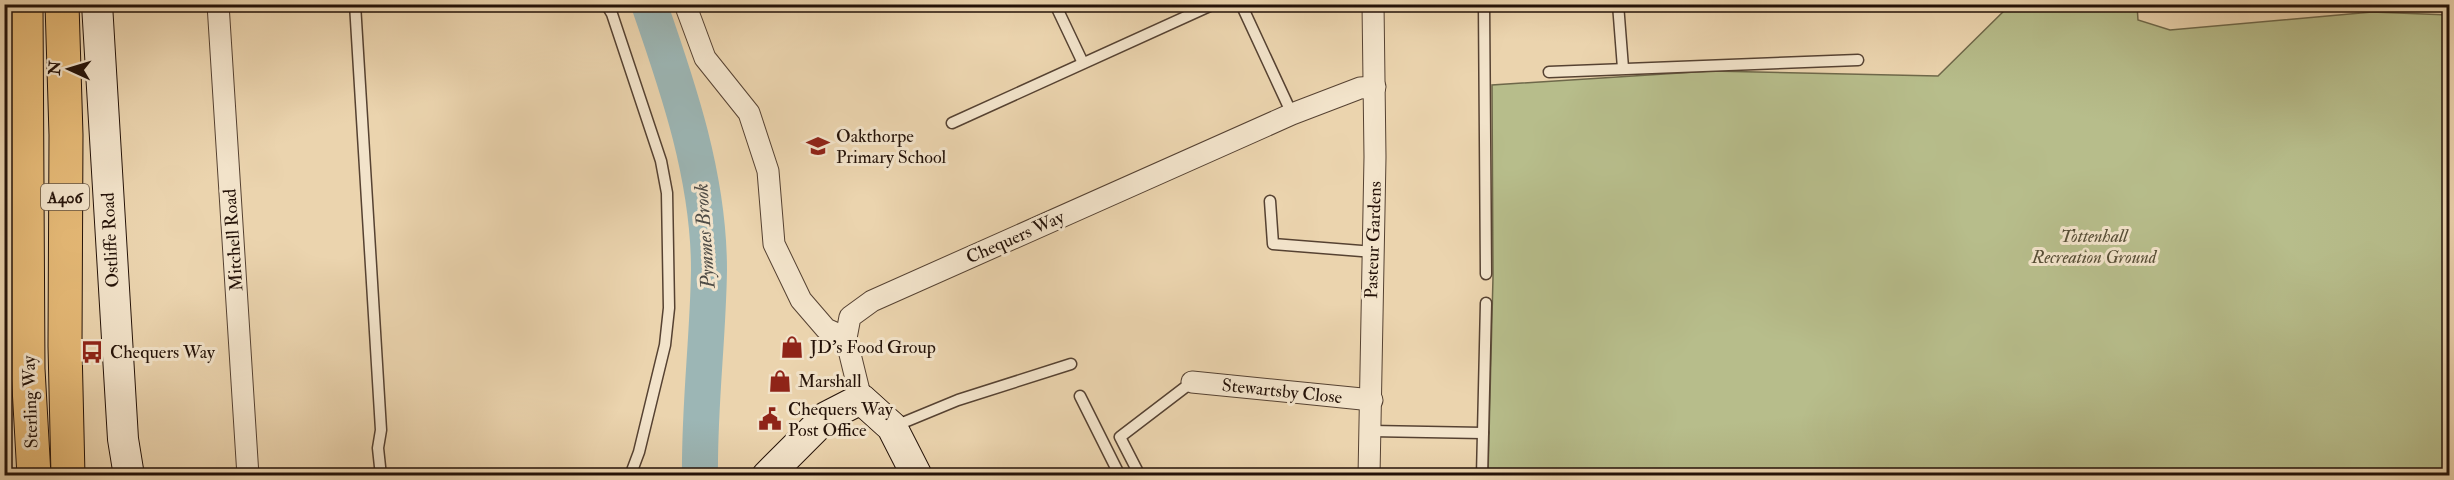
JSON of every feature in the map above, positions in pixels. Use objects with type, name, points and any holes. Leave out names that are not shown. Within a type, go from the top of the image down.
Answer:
[{"type":"highway","name":"Sterling Way","points":[[26,4],[28,369],[34,476]]},
{"type":"highway","name":"A406","points":[[62,4],[66,135],[66,443],[68,476]]},
{"type":"street","name":"Ostliffe Road","points":[[97,4],[123,439],[129,476]]},
{"type":"street","name":"Mitchell Road","points":[[218,4],[248,476]]},
{"type":"street","points":[[685,4],[705,58],[749,113],[768,171],[774,244],[801,300],[826,329],[846,338],[861,399],[892,427],[918,476]]},
{"type":"street","name":"Pasteur Gardens","points":[[1369,476],[1372,400],[1371,300],[1374,252],[1373,4]]},
{"type":"street","name":"Chequers Way","points":[[846,338],[850,317],[872,301],[1292,114],[1360,87],[1375,87]]},
{"type":"street","name":"Stewartsby Close","points":[[1192,382],[1372,400]]},
{"type":"street","points":[[767,476],[826,417],[861,399]]},
{"type":"lane","points":[[354,4],[381,430],[378,448],[381,476]]},
{"type":"lane","points":[[606,4],[612,14],[661,161],[667,194],[669,308],[665,345],[639,452],[630,476]]},
{"type":"lane","points":[[1056,4],[1083,63]]},
{"type":"lane","points":[[952,123],[1214,4]]},
{"type":"lane","points":[[1242,4],[1292,114]]},
{"type":"lane","points":[[1484,4],[1486,274]]},
{"type":"lane","points":[[1618,4],[1623,68]]},
{"type":"lane","points":[[1549,72],[1858,60]]},
{"type":"lane","points":[[1270,201],[1273,244],[1374,252]]},
{"type":"lane","points":[[1482,476],[1486,303]]},
{"type":"lane","points":[[892,427],[958,400],[1071,364]]},
{"type":"lane","points":[[1140,476],[1120,437],[1192,382]]},
{"type":"lane","points":[[1080,396],[1120,476]]},
{"type":"lane","points":[[1371,431],[1483,433]]},
{"type":"green space","name":"Tottenhall Recreation Ground","points":[[2010,5],[2137,5],[2138,20],[2170,30],[2372,12],[2449,15],[2450,219],[2446,230],[2450,237],[2449,475],[1488,476],[1493,277],[1492,85],[1711,71],[1938,76]]},
{"type":"waterway","name":"Pymmes Brook","points":[[649,4],[690,135],[698,168],[708,236],[709,270],[700,476]]},
{"type":"place","name":"Oakthorpe Primary School","points":[[818,146]]},
{"type":"place","name":"JD's Food Group","points":[[792,347]]},
{"type":"place","name":"Chequers Way","points":[[92,352]]},
{"type":"place","name":"Marshall","points":[[780,381]]},
{"type":"place","name":"Chequers Way Post Office","points":[[770,419]]}]
